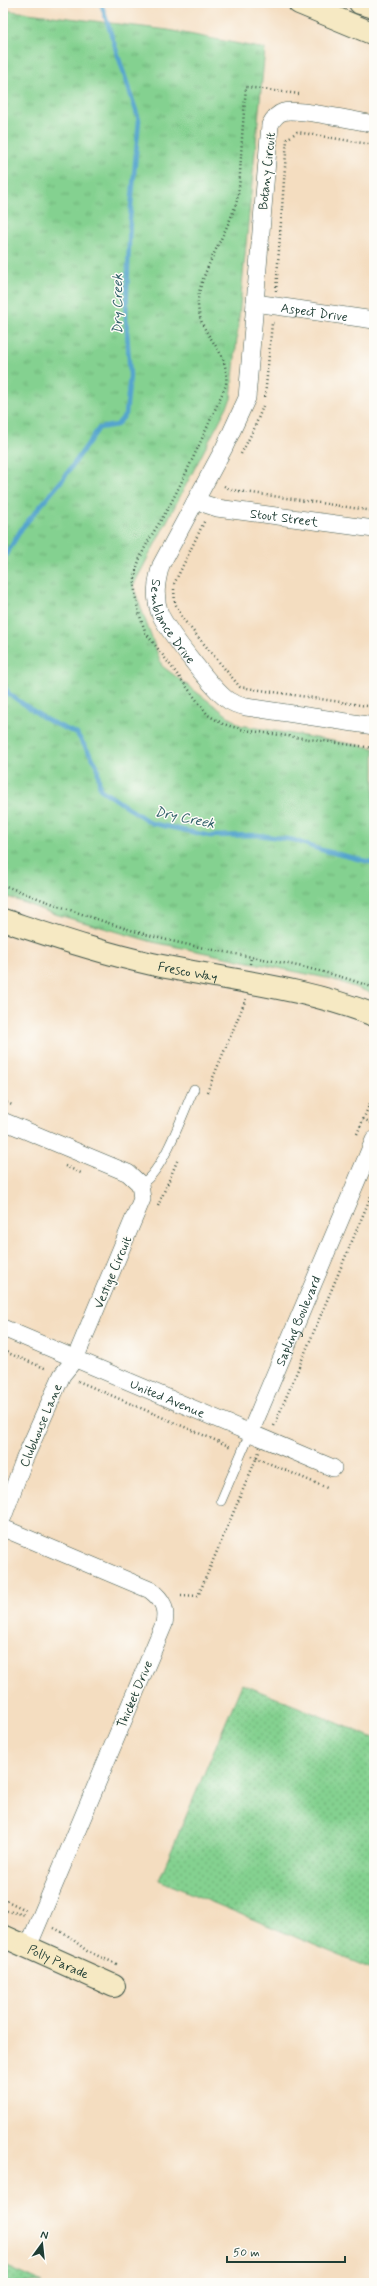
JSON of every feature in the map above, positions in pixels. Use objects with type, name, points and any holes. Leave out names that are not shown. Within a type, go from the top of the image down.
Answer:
[{"type":"street","points":[[299,3],[374,34]]},
{"type":"street","points":[[360,3],[374,7]]},
{"type":"street","name":"Botany Circuit","points":[[255,303],[269,132],[273,120],[277,115],[288,111],[330,116],[374,124]]},
{"type":"street","name":"Aspect Drive","points":[[255,303],[374,320]]},
{"type":"street","name":"Semblance Drive","points":[[255,303],[246,398],[241,415],[161,565],[156,583],[156,595],[164,622],[216,690],[230,702],[246,707],[374,726]]},
{"type":"street","name":"Stout Street","points":[[196,501],[217,508],[374,528]]},
{"type":"street","name":"Fresco Way","points":[[3,920],[99,951],[152,964],[312,995],[374,1015]]},
{"type":"street","points":[[3,1121],[128,1173],[140,1184]]},
{"type":"street","name":"Sapling Boulevard","points":[[250,1433],[368,1173],[374,1140]]},
{"type":"street","name":"Vestige Circuit","points":[[75,1359],[140,1206],[142,1198],[140,1184]]},
{"type":"street","name":"United Avenue","points":[[3,1328],[250,1433],[270,1433],[333,1468]]},
{"type":"street","name":"Clubhouse Lane","points":[[3,1518],[24,1460],[62,1374],[75,1359]]},
{"type":"street","name":"Thicket Drive","points":[[3,1528],[150,1590],[164,1604],[166,1614],[164,1624],[28,1948]]},
{"type":"street","name":"Polly Parade","points":[[3,1936],[114,1986]]},
{"type":"lane","points":[[140,1184],[146,1182],[158,1168],[194,1089]]},
{"type":"lane","name":"Sapling Boulevard","points":[[221,1501],[250,1433]]},
{"type":"path","points":[[272,323],[287,139],[297,132],[374,144]]},
{"type":"path","points":[[224,486],[232,490],[374,511]]},
{"type":"path","points":[[3,885],[155,937],[306,967],[374,988]]},
{"type":"path","points":[[206,1094],[246,999],[251,957]]},
{"type":"path","points":[[363,1119],[374,1124]]},
{"type":"path","points":[[156,1210],[181,1152]]},
{"type":"path","points":[[181,1595],[198,1596],[255,1458],[270,1433],[372,1197],[374,1189]]},
{"type":"path","points":[[3,1351],[62,1374],[327,1488]]},
{"type":"path","points":[[83,1383],[90,1366]]},
{"type":"path","points":[[3,1899],[66,1934],[87,1950],[119,1965]]},
{"type":"path","points":[[3,1910],[21,1913],[40,1919]]},
{"type":"green space","points":[[3,10],[168,30],[265,49],[231,399],[133,586],[162,666],[240,725],[374,748],[374,994],[331,979],[153,942],[48,912],[3,895]]},
{"type":"green space","points":[[242,1684],[374,1738],[374,1970],[159,1880]]},
{"type":"green space","points":[[3,2265],[43,2283],[3,2283]]},
{"type":"waterway","name":"Dry Creek","points":[[3,560],[22,528],[63,479],[99,428],[117,425],[126,414],[130,376],[126,317],[130,219],[139,120],[101,3]]},
{"type":"waterway","name":"Dry Creek","points":[[3,684],[9,694],[47,720],[77,734],[97,765],[100,789],[151,823],[210,836],[258,835],[294,840],[318,849],[374,863]]}]
